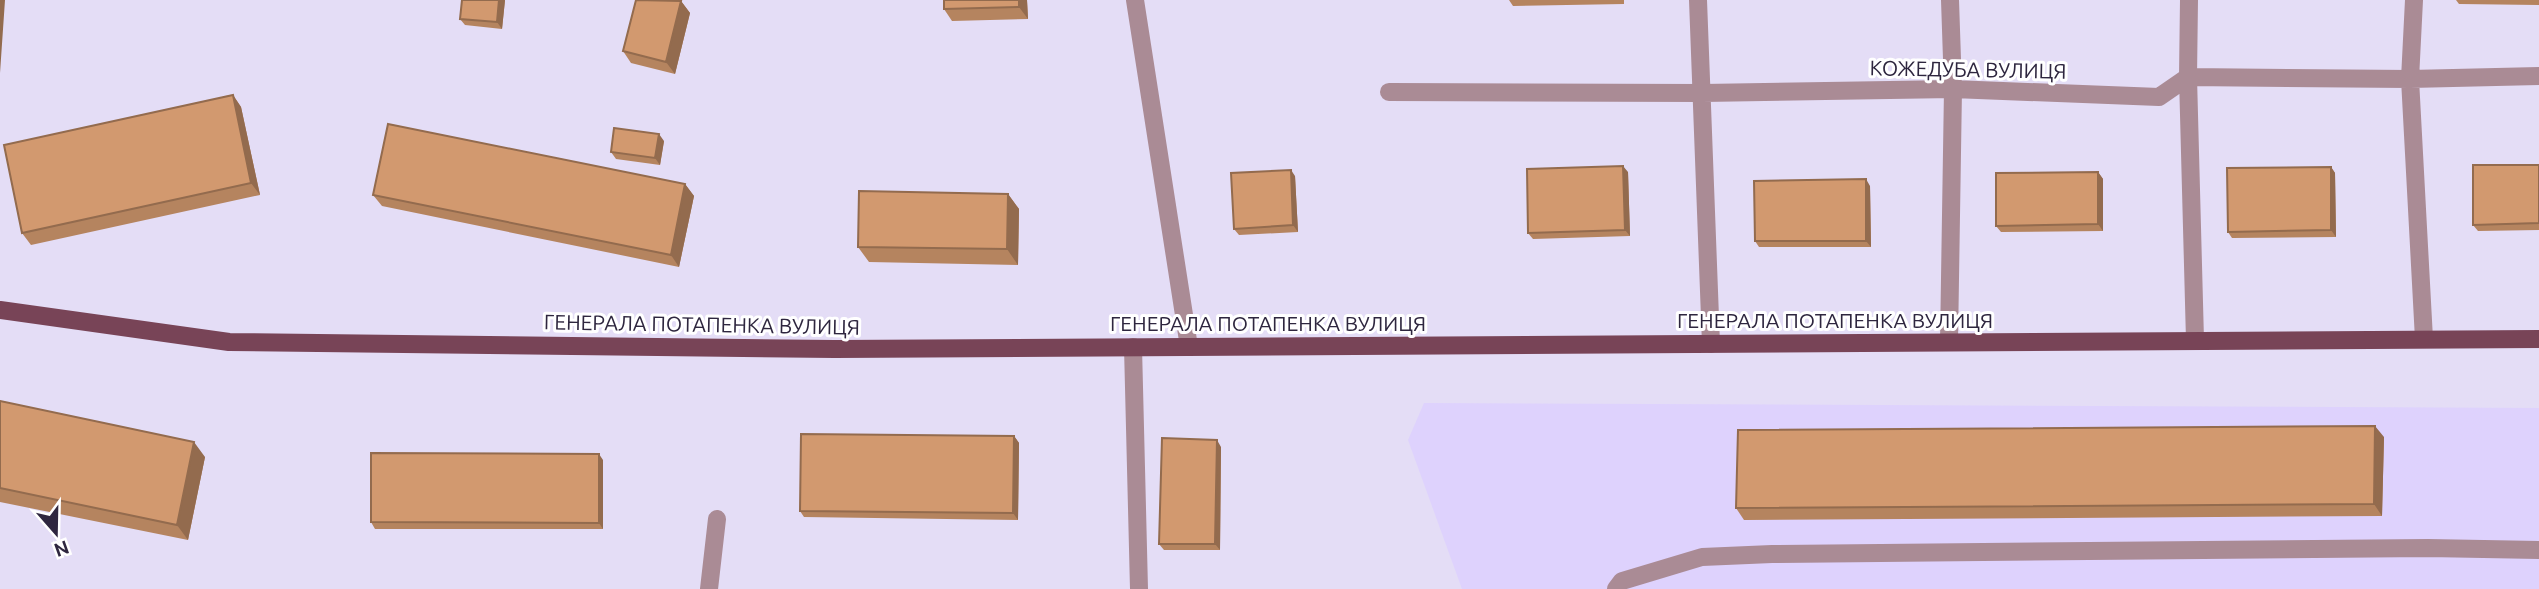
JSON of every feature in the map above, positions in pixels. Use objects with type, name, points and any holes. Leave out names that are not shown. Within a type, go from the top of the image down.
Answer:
[{"type":"main road","name":"ГЕНЕРАЛА ПОТАПЕНКА ВУЛИЦЯ","points":[[0,310],[229,342],[835,349],[2539,339]]},
{"type":"street","points":[[1135,0],[1189,346]]},
{"type":"street","points":[[1698,0],[1711,344]]},
{"type":"street","points":[[1949,342],[1953,89],[1950,0]]},
{"type":"street","points":[[2189,0],[2188,77],[2194,340]]},
{"type":"street","points":[[2414,0],[2410,79],[2424,339]]},
{"type":"street","points":[[2188,77],[2410,79],[2539,76]]},
{"type":"street","name":"КОЖЕДУБА ВУЛИЦЯ","points":[[1389,92],[1703,93],[1953,89],[2159,97],[2188,77]]},
{"type":"street","points":[[1133,347],[1139,589]]},
{"type":"street","points":[[709,589],[717,519]]},
{"type":"street","points":[[1616,589],[1622,582],[1702,557],[1772,554],[2428,548],[2539,550]]},
{"type":"shaded area","points":[[1424,403],[2539,408],[2539,589],[1462,589],[1408,440]]},
{"type":"building","points":[[462,0],[499,0],[497,22],[460,19]]},
{"type":"building","points":[[636,0],[681,1],[666,62],[623,51]]},
{"type":"building","points":[[944,0],[1019,0],[1019,7],[944,9]]},
{"type":"building","points":[[233,95],[251,183],[22,233],[4,145]]},
{"type":"building","points":[[388,124],[685,184],[671,255],[373,195]]},
{"type":"building","points":[[614,128],[659,134],[655,158],[611,152]]},
{"type":"building","points":[[2473,165],[2539,165],[2539,223],[2473,225]]},
{"type":"building","points":[[1623,166],[1625,230],[1528,233],[1527,169]]},
{"type":"building","points":[[2331,167],[2331,230],[2228,232],[2227,168]]},
{"type":"building","points":[[1291,170],[1293,225],[1234,229],[1231,173]]},
{"type":"building","points":[[2098,172],[2098,224],[1996,226],[1996,173]]},
{"type":"building","points":[[1866,179],[1866,241],[1755,241],[1754,181]]},
{"type":"building","points":[[859,191],[1008,194],[1007,249],[858,247]]},
{"type":"building","points":[[0,401],[194,442],[177,525],[0,488]]},
{"type":"building","points":[[2375,426],[2374,504],[1736,508],[1738,430]]},
{"type":"building","points":[[801,434],[1014,436],[1013,513],[800,511]]},
{"type":"building","points":[[1162,438],[1217,440],[1215,544],[1159,544]]},
{"type":"building","points":[[371,453],[599,454],[599,523],[371,522]]}]
